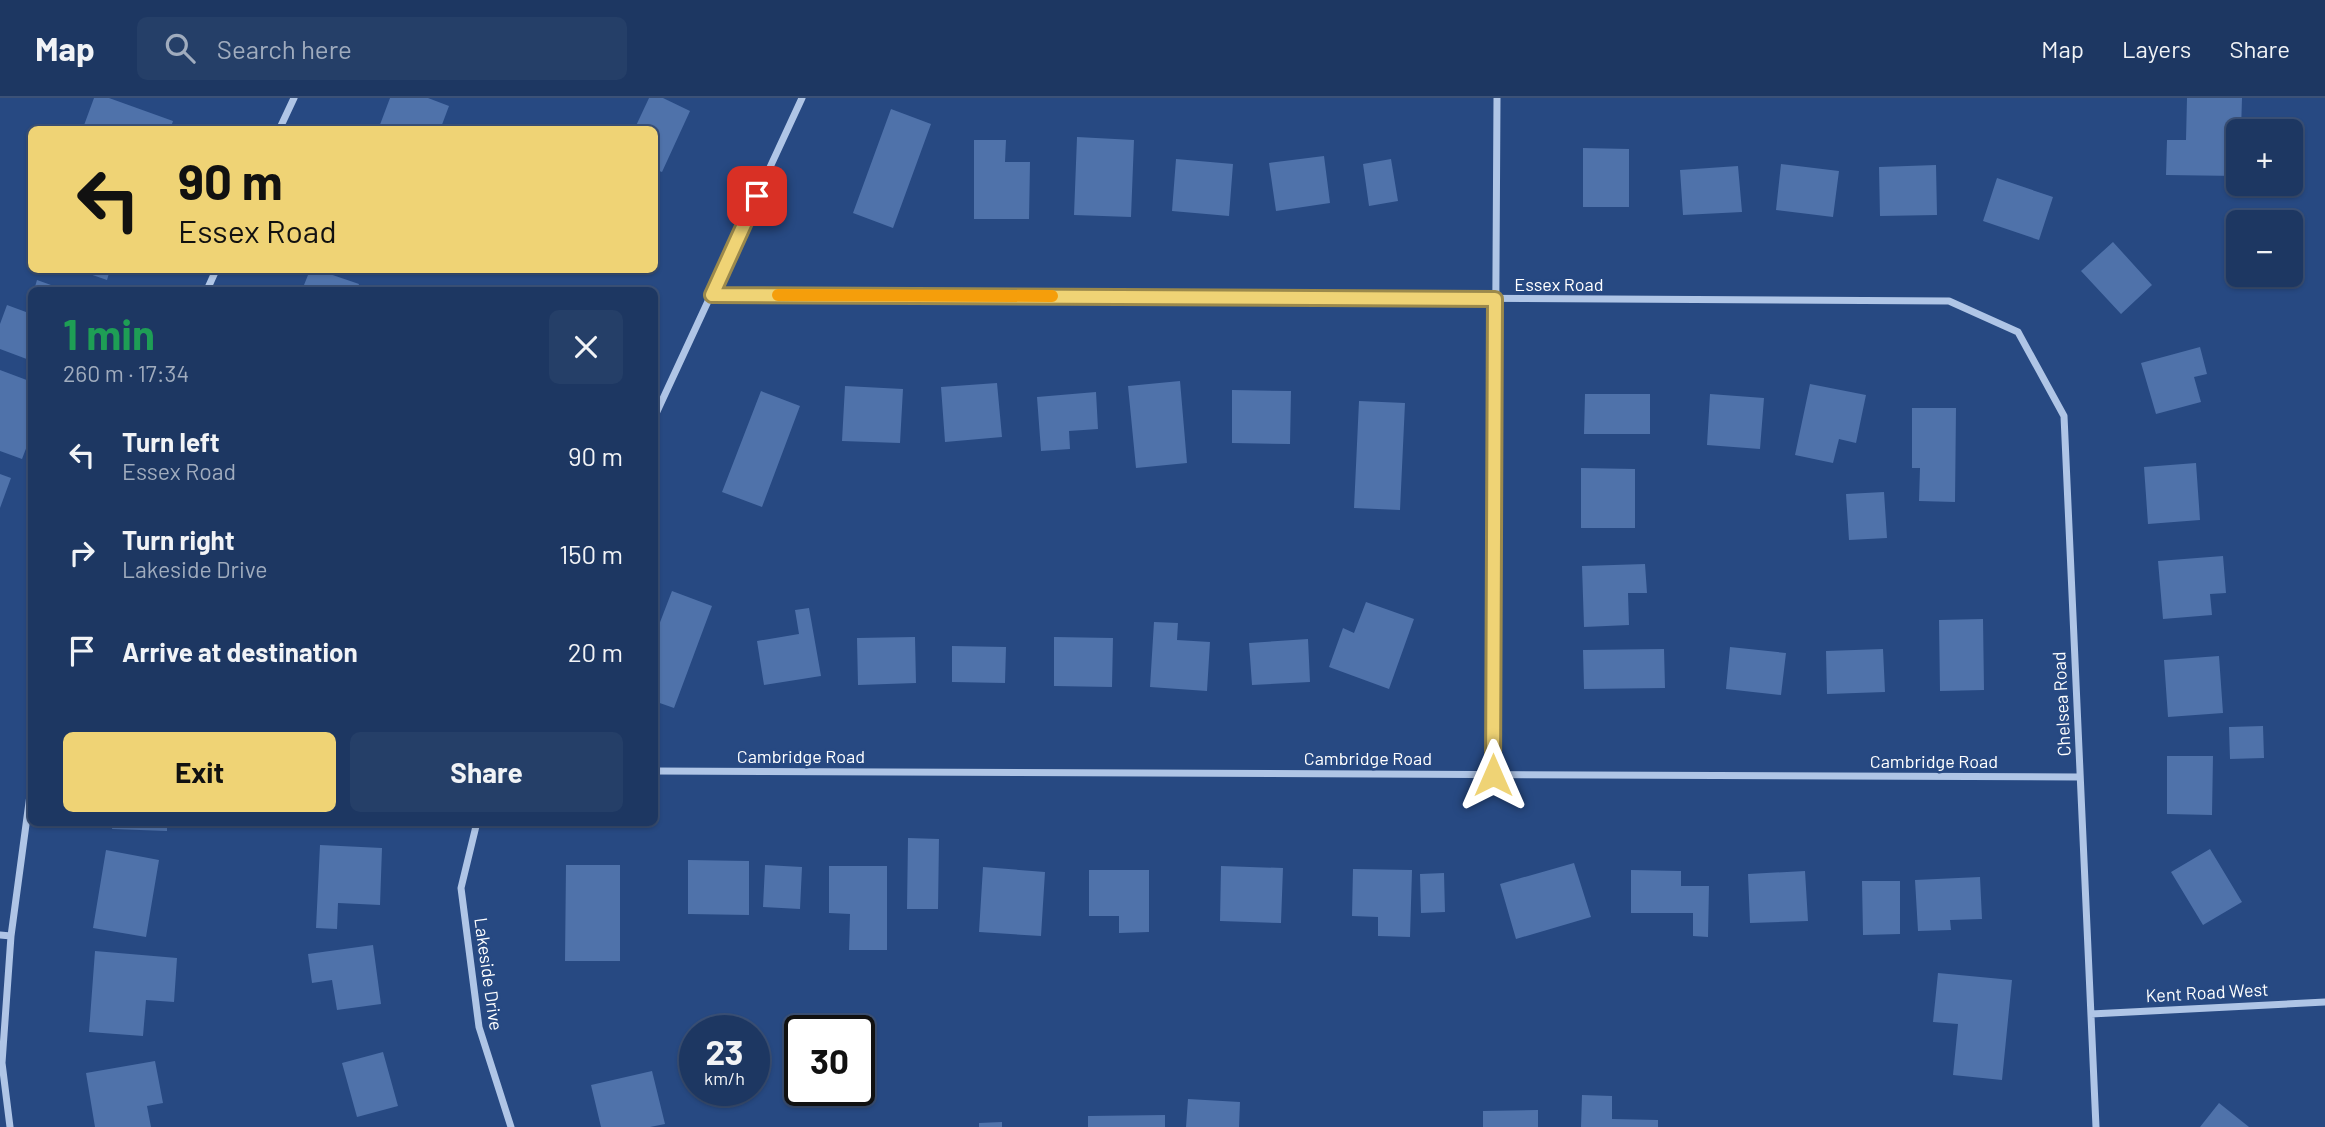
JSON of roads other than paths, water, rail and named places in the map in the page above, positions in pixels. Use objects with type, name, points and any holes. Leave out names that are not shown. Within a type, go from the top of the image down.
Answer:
[{"type":"street","points":[[281,126],[294,98]]},
{"type":"street","points":[[658,410],[802,98]]},
{"type":"street","points":[[1493,775],[1497,98]]},
{"type":"street","name":"Essex Road","points":[[712,295],[1949,301],[1982,316]]},
{"type":"street","name":"Chelsea Road","points":[[1982,316],[2018,332],[2064,416],[2096,1127]]},
{"type":"street","name":"Cambridge Road","points":[[658,771],[2080,777]]},
{"type":"street","points":[[10,1127],[2,1063],[11,936],[28,810]]},
{"type":"street","name":"Lakeside Drive","points":[[476,826],[461,888],[479,1027],[511,1127]]},
{"type":"street","points":[[0,935],[11,936]]},
{"type":"street","name":"Kent Road West","points":[[2091,1014],[2325,1002]]}]
